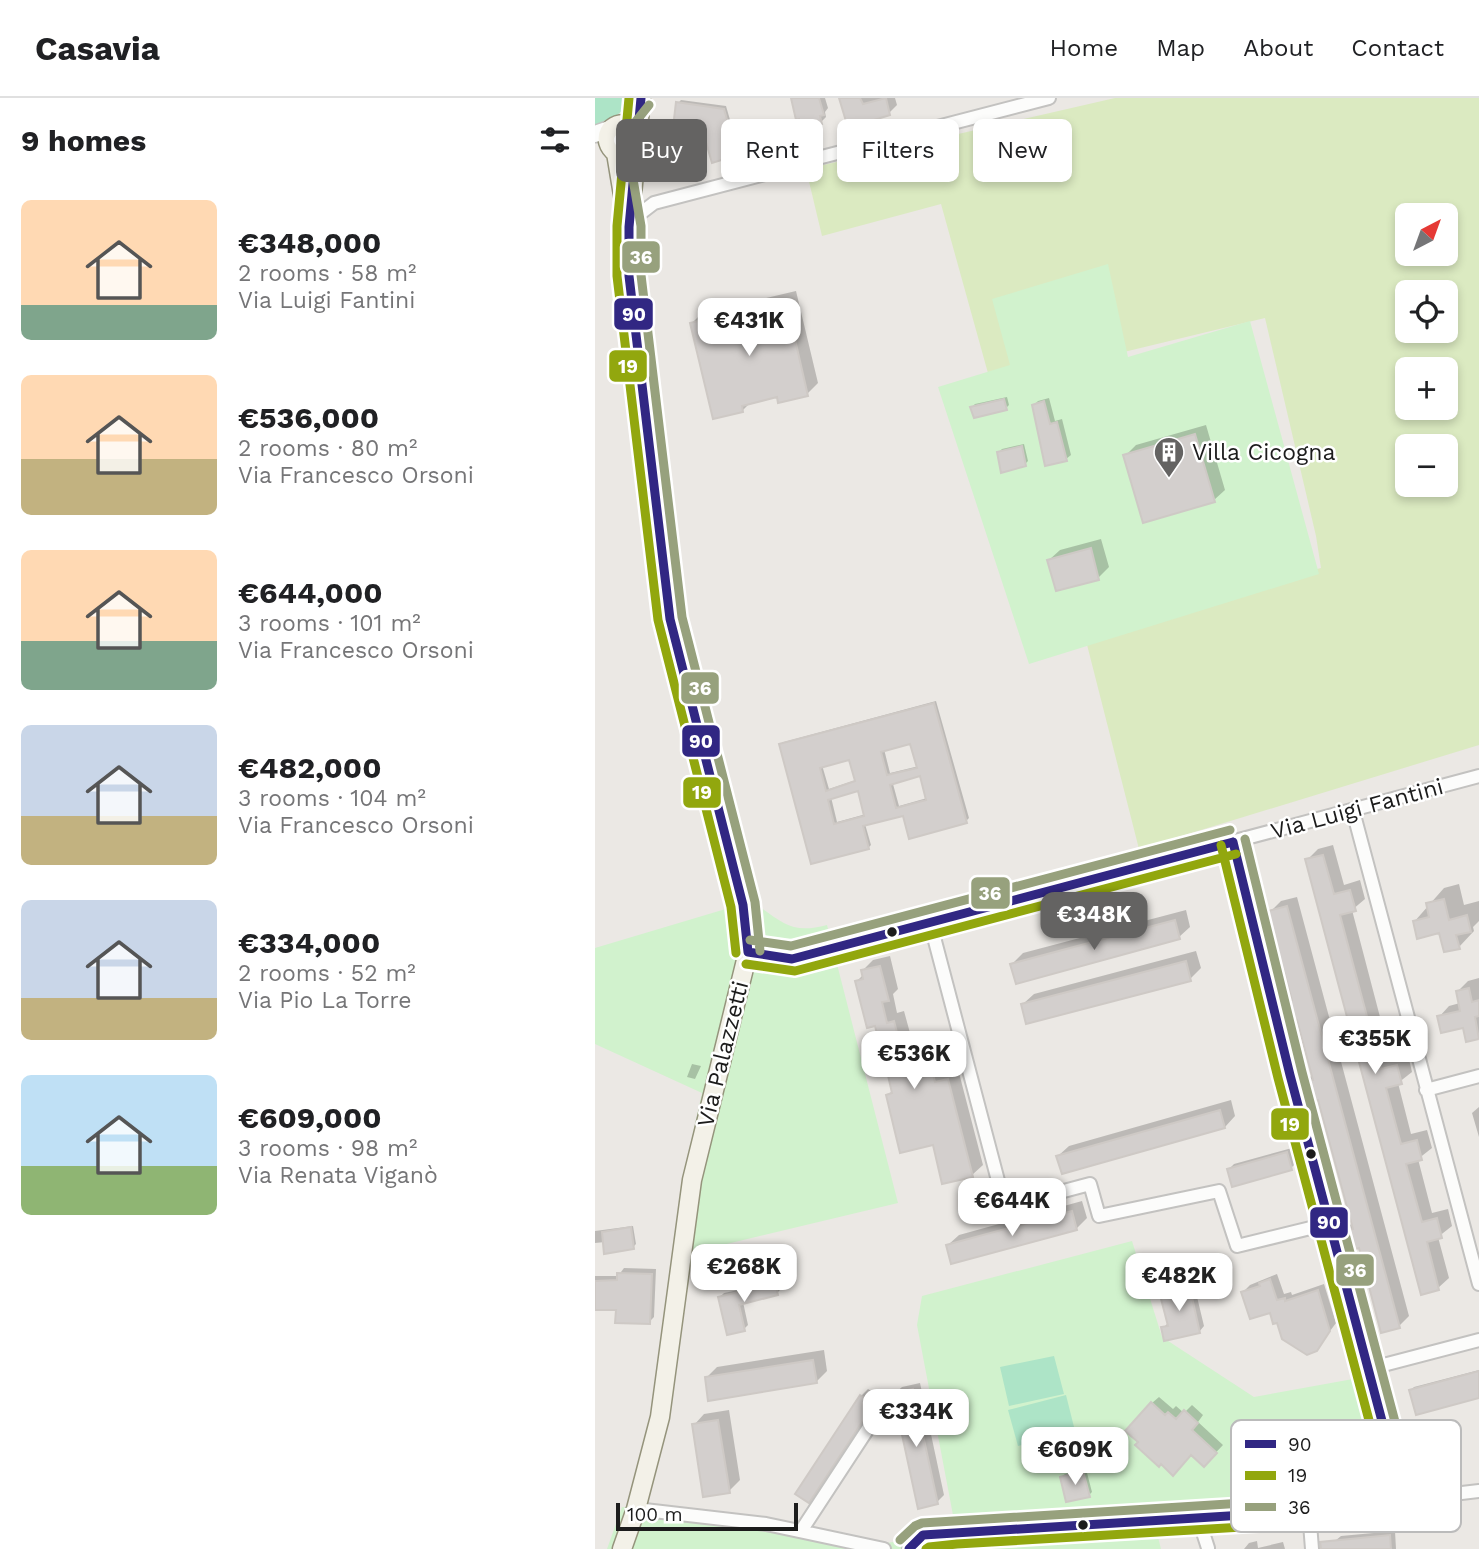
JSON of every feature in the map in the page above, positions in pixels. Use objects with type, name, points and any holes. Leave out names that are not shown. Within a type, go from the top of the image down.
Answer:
[{"type":"main road","points":[[607,148],[609,128],[640,98]]},
{"type":"main road","name":"Via Palazzetti","points":[[639,119],[640,98]]},
{"type":"main road","name":"Via Palazzetti","points":[[607,148],[629,227]]},
{"type":"main road","name":"Via Palazzetti","points":[[622,1549],[636,1509],[660,1417],[692,1180],[748,952],[743,905],[670,619],[629,276],[633,182]]},
{"type":"street","points":[[823,157],[1049,98]]},
{"type":"street","points":[[629,227],[654,203],[734,182]]},
{"type":"street","points":[[632,191],[643,201],[654,203]]},
{"type":"street","name":"Via Luigi Fantini","points":[[748,952],[792,959],[1479,776]]},
{"type":"street","points":[[1353,811],[1479,1284]]},
{"type":"street","points":[[1233,842],[1290,1075],[1382,1420]]},
{"type":"street","points":[[930,922],[1001,1192]]},
{"type":"street","points":[[1426,1090],[1479,1076]]},
{"type":"street","points":[[1015,1204],[1090,1184],[1099,1216],[1219,1191],[1237,1246],[1331,1223]]},
{"type":"street","points":[[1368,1369],[1479,1340]]},
{"type":"street","points":[[801,1531],[873,1421]]},
{"type":"street","points":[[1461,1493],[1479,1491]]},
{"type":"street","points":[[636,1509],[766,1524],[884,1549]]},
{"type":"street","points":[[909,1549],[923,1535],[1231,1515]]},
{"type":"street","points":[[1198,1517],[1208,1549]]},
{"type":"green space","points":[[595,98],[632,98],[617,115],[595,125]]},
{"type":"green space","points":[[1115,98],[1479,98],[1479,745],[1139,849],[1083,629],[1321,568],[1316,536],[1265,318],[991,384],[941,204],[822,236],[809,182],[823,182],[823,165],[837,162],[837,182],[959,182],[959,134],[973,131],[973,182],[1072,182],[1072,119],[1024,119]]},
{"type":"green space","points":[[1108,264],[1128,357],[1250,321],[1319,574],[1029,664],[938,387],[1010,365],[992,299]]},
{"type":"green space","points":[[757,905],[789,926],[815,928],[827,925],[898,1203],[681,1255],[686,1200],[683,1178],[702,1093],[595,1044],[595,948],[729,908]]},
{"type":"green space","points":[[1132,1241],[1162,1337],[1254,1397],[1364,1377],[1376,1420],[1231,1420],[1231,1515],[1154,1521],[1161,1549],[607,1549],[622,1507],[887,1543],[956,1531],[917,1325],[922,1296]]},
{"type":"green space","points":[[1054,1356],[1064,1394],[1009,1406],[1000,1367]]},
{"type":"green space","points":[[1066,1395],[1075,1431],[1018,1446],[1008,1410]]},
{"type":"building","points":[[791,98],[819,98],[824,115],[820,116],[821,119],[796,119]]},
{"type":"building","points":[[839,98],[860,98],[863,104],[886,98],[890,115],[877,119],[845,119]]},
{"type":"building","points":[[676,102],[724,109],[727,119],[721,119],[721,160],[712,163],[707,146],[707,119],[674,119]]},
{"type":"building","points":[[786,300],[808,396],[778,403],[777,397],[742,406],[743,412],[713,419],[690,323]]},
{"type":"building","points":[[1004,399],[1007,410],[974,418],[970,407]]},
{"type":"building","points":[[1044,401],[1050,424],[1057,422],[1067,461],[1045,466],[1032,405]]},
{"type":"building","name":"Villa Cicogna","points":[[1195,434],[1215,502],[1143,523],[1123,455]]},
{"type":"building","points":[[1022,446],[1026,466],[1001,473],[997,452]]},
{"type":"building","points":[[1091,548],[1099,580],[1056,591],[1047,560]]},
{"type":"building","points":[[934,703],[967,823],[909,839],[903,816],[863,826],[869,849],[811,864],[779,744]],"holes":[[[910,744],[917,768],[887,775],[881,752]],[[849,760],[855,781],[826,791],[820,768]],[[920,776],[926,800],[896,808],[890,785]],[[858,791],[864,816],[834,824],[828,800]]]},
{"type":"building","points":[[1323,855],[1334,894],[1350,890],[1356,911],[1340,915],[1381,1069],[1397,1065],[1402,1084],[1386,1088],[1401,1144],[1417,1140],[1422,1160],[1406,1164],[1422,1222],[1437,1218],[1442,1238],[1427,1242],[1439,1290],[1421,1295],[1305,859]]},
{"type":"building","points":[[1444,899],[1449,920],[1467,915],[1471,932],[1456,935],[1460,949],[1444,952],[1439,933],[1417,939],[1413,921],[1429,917],[1426,903]]},
{"type":"building","points":[[1287,906],[1400,1328],[1381,1333],[1359,1248],[1346,1252],[1341,1232],[1353,1229],[1318,1100],[1306,1103],[1301,1083],[1313,1080],[1297,1020],[1286,1023],[1281,1003],[1292,1000],[1276,943],[1267,945],[1263,927],[1272,925],[1268,911]]},
{"type":"building","points":[[1175,920],[1180,939],[1016,984],[1010,964]]},
{"type":"building","points":[[1186,961],[1191,981],[1026,1024],[1021,1004]]},
{"type":"building","points":[[880,966],[889,1001],[882,1002],[887,1023],[894,1021],[908,1075],[932,1070],[935,1082],[948,1079],[973,1177],[942,1184],[933,1145],[900,1153],[886,1095],[892,1093],[887,1071],[879,1073],[874,1055],[882,1053],[875,1026],[867,1028],[855,981],[863,979],[861,970]]},
{"type":"building","points":[[1469,988],[1472,1002],[1479,1000],[1479,1016],[1475,1017],[1479,1039],[1466,1042],[1463,1028],[1441,1033],[1437,1016],[1460,1011],[1456,991]]},
{"type":"building","points":[[1220,1110],[1225,1128],[1062,1174],[1056,1156]]},
{"type":"building","points":[[1287,1152],[1292,1170],[1232,1187],[1227,1169]]},
{"type":"building","points":[[1072,1211],[1077,1230],[951,1264],[946,1245]]},
{"type":"building","points":[[631,1227],[634,1249],[604,1254],[602,1232]]},
{"type":"building","points":[[617,1273],[652,1274],[650,1324],[615,1323],[616,1310],[595,1310],[595,1281],[617,1280]]},
{"type":"building","points":[[774,1279],[778,1295],[739,1305],[745,1331],[727,1335],[718,1297],[742,1291],[741,1287]]},
{"type":"building","points":[[1270,1279],[1277,1300],[1285,1298],[1285,1301],[1318,1290],[1330,1331],[1317,1351],[1307,1355],[1282,1339],[1277,1323],[1273,1324],[1270,1313],[1250,1319],[1241,1292],[1260,1286],[1259,1283]]},
{"type":"building","points":[[1189,1284],[1200,1333],[1164,1341],[1161,1327],[1168,1326],[1159,1291]]},
{"type":"building","points":[[813,1360],[817,1383],[708,1401],[705,1377]]},
{"type":"building","points":[[1479,1371],[1479,1398],[1416,1415],[1409,1390]]},
{"type":"building","points":[[913,1389],[938,1504],[918,1509],[893,1393]]},
{"type":"building","points":[[860,1395],[879,1407],[875,1413],[866,1416],[809,1503],[795,1494]]},
{"type":"building","points":[[1151,1402],[1165,1415],[1168,1412],[1176,1419],[1184,1410],[1198,1423],[1192,1430],[1217,1453],[1204,1467],[1191,1455],[1173,1476],[1135,1445],[1138,1442],[1125,1431]]},
{"type":"building","points":[[718,1420],[730,1493],[703,1497],[692,1424]]},
{"type":"building","points":[[1083,1471],[1090,1497],[1066,1502],[1060,1477]]},
{"type":"building","points":[[1390,1535],[1391,1549],[1321,1549],[1320,1542]]},
{"type":"transit line","name":"19","points":[[629,98],[617,226],[617,276],[658,620],[731,907],[736,953]]},
{"type":"transit line","name":"90","points":[[641,98],[629,227],[629,276],[670,619],[743,905],[748,952]]},
{"type":"transit line","name":"36","points":[[649,105],[621,140],[628,150],[641,226],[641,275],[682,617],[755,902],[760,951]]},
{"type":"transit line","name":"36","points":[[750,940],[791,946],[1230,830]]},
{"type":"transit line","name":"36","points":[[1245,839],[1302,1072],[1395,1420]]},
{"type":"transit line","name":"90","points":[[1233,842],[1290,1075],[1382,1420]]},
{"type":"transit line","name":"90","points":[[748,952],[792,959],[1233,842]]},
{"type":"transit line","name":"19","points":[[1221,845],[1278,1078],[1369,1420]]},
{"type":"transit line","name":"19","points":[[746,964],[795,971],[1236,854]]},
{"type":"transit line","name":"36","points":[[900,1540],[922,1523],[1231,1504]]},
{"type":"transit line","name":"90","points":[[909,1549],[923,1535],[1231,1516]]},
{"type":"transit line","name":"19","points":[[926,1549],[957,1544],[1231,1528]]},
{"type":"place","name":"Villa Cicogna","points":[[1169,479]]}]
